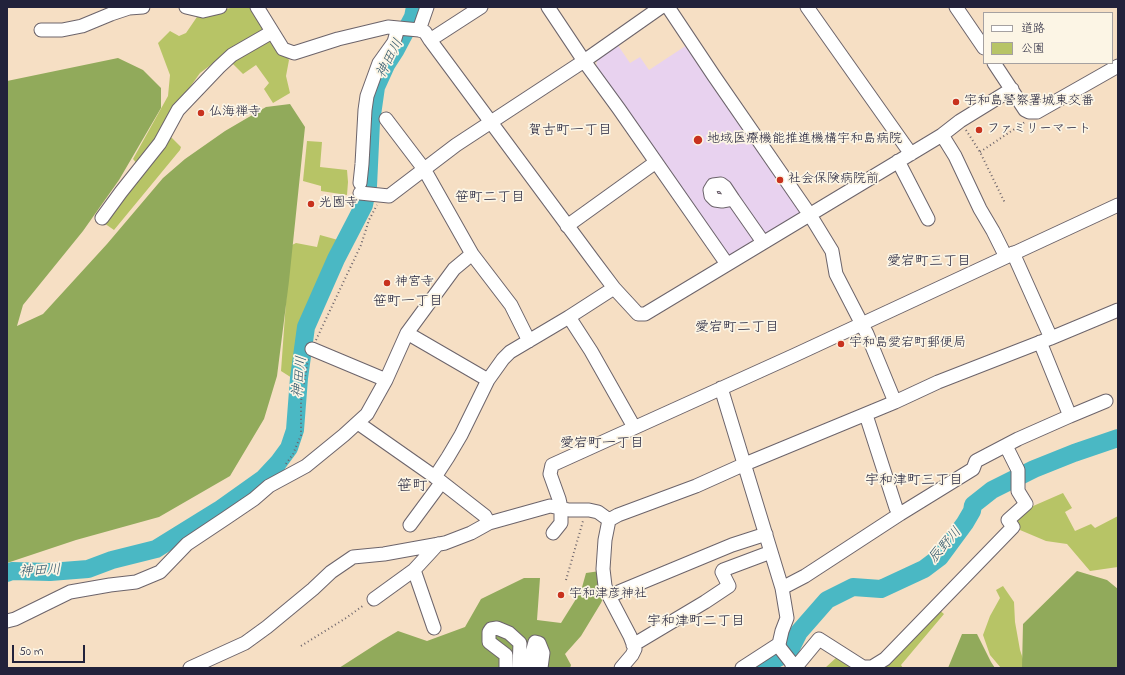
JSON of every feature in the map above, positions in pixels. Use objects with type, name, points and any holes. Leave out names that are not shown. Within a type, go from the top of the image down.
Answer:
[{"type":"street","points":[[41,30],[62,30],[82,26],[129,8],[144,7]]},
{"type":"street","points":[[186,7],[203,11],[220,7]]},
{"type":"street","points":[[257,7],[283,49],[294,53],[338,39],[388,27],[425,32],[567,226],[614,288],[638,314],[645,314],[942,135],[960,121],[1012,89]]},
{"type":"street","points":[[426,7],[409,29],[394,42],[380,63],[367,96],[364,117],[360,188],[377,194],[389,196],[456,145],[584,61],[661,7]]},
{"type":"street","points":[[430,40],[481,7]]},
{"type":"street","points":[[548,7],[584,61],[727,264]]},
{"type":"street","points":[[668,7],[810,214],[832,251],[836,274],[867,334],[896,402]]},
{"type":"street","points":[[807,7],[910,154]]},
{"type":"street","points":[[956,7],[983,47]]},
{"type":"street","points":[[102,218],[120,192],[160,143],[178,110],[232,55],[272,32]]},
{"type":"street","points":[[995,64],[1025,110],[1029,112],[1037,112],[1118,66]]},
{"type":"street","points":[[386,119],[424,169],[472,254],[511,305],[529,341]]},
{"type":"street","points":[[942,135],[955,156],[980,208],[993,231],[1010,255],[1046,340],[1070,416]]},
{"type":"street","points":[[898,161],[928,219]]},
{"type":"street","points":[[567,226],[656,162]]},
{"type":"street","points":[[733,199],[763,242]]},
{"type":"street","points":[[553,533],[561,523],[561,508],[550,474],[552,465],[795,355],[1118,205]]},
{"type":"street","points":[[7,621],[70,592],[136,582],[160,572],[187,544],[237,511],[269,486],[306,466],[367,414],[386,380],[407,333],[454,269],[472,254]]},
{"type":"street","points":[[410,525],[438,480],[448,457],[488,380],[503,359],[510,352],[614,288]]},
{"type":"street","points":[[621,668],[635,649],[605,586],[603,569],[605,540],[609,520],[618,515],[696,486],[745,464],[896,402],[938,382],[1118,310]]},
{"type":"street","points":[[569,317],[591,351],[634,427]]},
{"type":"street","points":[[407,333],[488,380]]},
{"type":"street","points":[[312,349],[386,380]]},
{"type":"street","points":[[721,388],[782,588],[787,618],[782,631],[780,646],[793,666],[819,640],[863,666],[872,667],[885,659],[1013,527],[1008,520],[1026,504],[1018,491],[1018,476],[1006,446]]},
{"type":"street","points":[[782,588],[805,576],[900,514],[973,469],[976,461],[1070,416],[1106,401]]},
{"type":"street","points":[[866,414],[896,508],[900,514]]},
{"type":"street","points":[[358,423],[438,480],[485,516],[489,523]]},
{"type":"street","points":[[190,668],[245,643],[308,594],[331,572],[353,557],[384,554],[445,544],[471,534],[489,523],[550,506],[569,510],[587,510],[598,512],[609,520]]},
{"type":"street","points":[[609,596],[732,545],[766,534]]},
{"type":"street","points":[[374,599],[414,570],[438,544]]},
{"type":"street","points":[[633,645],[729,586],[722,572],[723,570],[772,552]]},
{"type":"street","points":[[414,570],[434,628]]},
{"type":"street","points":[[506,668],[506,655],[489,642],[488,632],[491,629],[497,628],[509,634],[520,643],[519,668]]},
{"type":"street","points":[[528,668],[535,642],[539,643],[542,653],[542,668]]},
{"type":"street","points":[[742,668],[780,646]]},
{"type":"path","points":[[980,152],[1028,120],[1037,112]]},
{"type":"path","points":[[960,121],[980,152],[1005,203]]},
{"type":"path","points":[[284,467],[293,454],[301,435],[301,401],[307,362],[361,245],[377,194]]},
{"type":"path","points":[[566,580],[587,510]]},
{"type":"path","points":[[301,646],[374,599]]},
{"type":"shaded area","name":"地域医療機能推進機構宇和島病院","points":[[617,44],[630,63],[640,57],[649,70],[687,45],[801,212],[730,257],[726,257],[596,71],[597,58]]},
{"type":"green space","points":[[235,7],[253,7],[289,60],[286,76],[290,93],[273,103],[264,89],[269,83],[256,65],[243,74],[224,55],[200,73],[138,165],[133,159],[168,96],[170,75],[158,43],[170,31],[179,36],[186,33],[199,14]]},
{"type":"green space","points":[[118,58],[143,70],[161,88],[161,108],[119,180],[83,231],[23,305],[17,326],[43,314],[107,244],[163,178],[185,159],[225,131],[266,107],[290,104],[305,127],[289,281],[277,376],[264,419],[230,476],[159,517],[76,540],[7,563],[7,81]]},
{"type":"green space","points":[[168,134],[181,147],[180,150],[114,230],[101,221]]},
{"type":"green space","points":[[307,141],[322,142],[320,167],[347,170],[347,195],[321,191],[321,186],[303,181]]},
{"type":"green space","points":[[320,235],[338,240],[307,306],[292,378],[281,371],[290,246],[296,243],[317,247]]},
{"type":"green space","points":[[1063,493],[1072,508],[1065,512],[1075,531],[1091,524],[1095,528],[1118,516],[1118,567],[1090,571],[1067,544],[1046,541],[1020,530],[1013,520],[1024,510]]},
{"type":"green space","points":[[600,571],[605,594],[581,636],[565,654],[571,665],[570,668],[339,668],[398,631],[427,641],[465,627],[481,599],[524,578],[540,578],[537,620],[561,623],[581,591],[586,573]]},
{"type":"green space","points":[[1077,571],[1107,580],[1118,589],[1118,668],[1022,668],[1023,624]]},
{"type":"green space","points":[[1003,586],[1014,602],[1015,622],[1020,650],[1026,668],[1001,668],[990,655],[983,635],[990,616],[1000,598],[996,590]]},
{"type":"green space","points":[[938,609],[944,614],[901,665],[903,668],[880,668]]},
{"type":"green space","points":[[962,634],[977,634],[995,668],[948,668]]},
{"type":"green space","points":[[838,656],[860,668],[825,668]]},
{"type":"waterway","name":"神田川","points":[[7,573],[12,571],[50,572],[88,569],[112,560],[156,549],[219,510],[264,478],[289,448],[295,430],[299,378],[306,327],[336,259],[364,205],[368,186],[371,122],[376,87],[386,65],[413,17],[415,7]]},
{"type":"waterway","name":"辰野川","points":[[760,668],[778,658],[791,648],[799,632],[827,600],[853,587],[881,589],[924,569],[940,557],[965,523],[972,511],[973,505],[992,490],[1034,469],[1118,438]]},
{"type":"place","name":"宇和島警察署城東交番","points":[[956,102]]},
{"type":"place","name":"仏海禅寺","points":[[201,113]]},
{"type":"place","name":"ファミリーマート","points":[[979,130]]},
{"type":"place","name":"地域医療機能推進機構宇和島病院","points":[[698,140]]},
{"type":"place","name":"社会保険病院前","points":[[780,180]]},
{"type":"place","name":"光國寺","points":[[311,204]]},
{"type":"place","name":"神宮寺","points":[[387,283]]},
{"type":"place","name":"宇和島愛宕町郵便局","points":[[841,344]]},
{"type":"place","name":"宇和津彦神社","points":[[561,595]]},
{"type":"district","name":"賀古町一丁目","points":[[570,132]]},
{"type":"district","name":"笹町二丁目","points":[[490,199]]},
{"type":"district","name":"愛宕町三丁目","points":[[929,263]]},
{"type":"district","name":"笹町一丁目","points":[[408,303]]},
{"type":"district","name":"愛宕町二丁目","points":[[737,329]]},
{"type":"district","name":"愛宕町一丁目","points":[[602,445]]},
{"type":"district","name":"宇和津町三丁目","points":[[914,482]]},
{"type":"district","name":"笹町","points":[[412,488]]},
{"type":"district","name":"宇和津町二丁目","points":[[696,623]]}]
